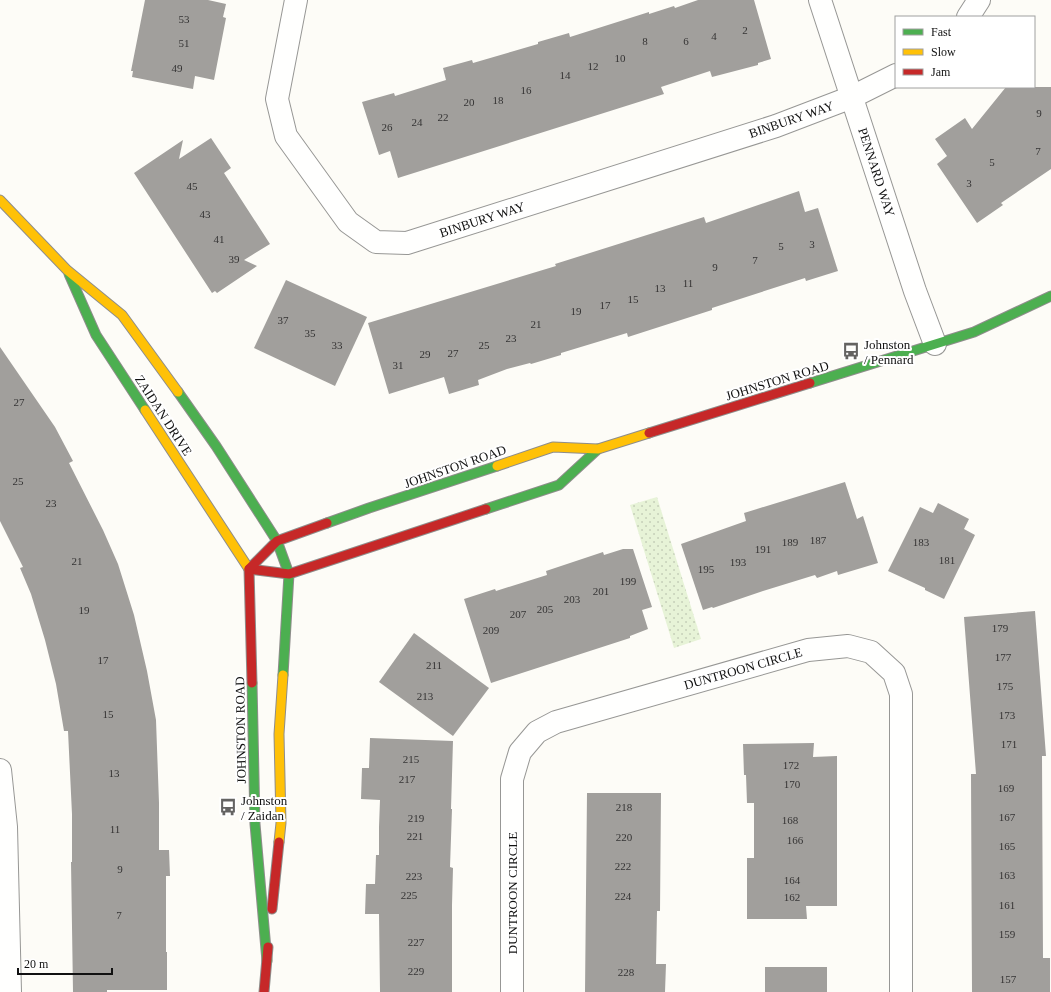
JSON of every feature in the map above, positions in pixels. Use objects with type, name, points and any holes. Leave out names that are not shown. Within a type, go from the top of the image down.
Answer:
[{"type":"street","name":"BINBURY WAY","points":[[296,0],[277,99],[286,136],[348,222],[376,242],[407,243],[776,126],[852,97],[895,76]]},
{"type":"street","name":"PENNARD WAY","points":[[820,0],[915,291],[935,344]]},
{"type":"street","points":[[969,16],[979,0]]},
{"type":"street","name":"ZAIDAN DRIVE","points":[[0,200],[67,270],[122,315],[216,446],[277,541]]},
{"type":"street","name":"ZAIDAN DRIVE","points":[[67,270],[96,335],[249,569]]},
{"type":"street","name":"JOHNSTON ROAD","points":[[267,961],[255,824],[249,569],[277,541],[369,508],[553,447],[598,449],[974,332],[1051,296]]},
{"type":"street","name":"JOHNSTON ROAD","points":[[249,569],[289,574],[559,485],[598,449]]},
{"type":"street","name":"JOHNSTON ROAD","points":[[264,992],[281,823],[279,734],[289,574],[277,541]]},
{"type":"street","name":"DUNTROON CIRCLE","points":[[512,992],[512,779],[520,752],[536,732],[556,722],[808,650],[848,646],[871,652],[894,673],[901,694],[901,992]]},
{"type":"street","points":[[0,770],[6,827],[10,992]]},
{"type":"green space","points":[[657,497],[701,639],[674,648],[630,505]]},
{"type":"building","points":[[145,0],[208,0],[226,4],[223,17],[226,18],[214,80],[195,76],[193,89],[132,77],[133,71],[131,71]]},
{"type":"building","points":[[698,0],[754,0],[771,59],[758,63],[758,65],[712,77],[710,71],[661,87],[664,94],[398,178],[390,151],[379,155],[362,102],[394,93],[395,96],[446,80],[443,68],[472,60],[473,63],[538,44],[538,42],[569,33],[570,37],[649,12],[649,14],[674,6],[675,8]]},
{"type":"building","points":[[1051,87],[1051,169],[1001,203],[1003,205],[977,223],[937,164],[947,156],[935,139],[965,118],[972,129],[1005,88]]},
{"type":"building","points":[[211,138],[231,168],[224,173],[270,244],[244,260],[257,266],[217,293],[215,291],[212,293],[134,173],[183,140],[179,159]]},
{"type":"building","points":[[799,191],[805,212],[818,208],[838,271],[806,281],[805,278],[628,337],[627,333],[561,353],[561,355],[531,364],[507,369],[478,380],[479,385],[449,394],[444,377],[389,394],[368,323],[556,266],[555,264],[704,217],[706,223]]},
{"type":"building","points":[[286,280],[367,317],[335,386],[254,348]]},
{"type":"building","points":[[0,347],[55,427],[73,461],[69,463],[103,530],[118,564],[134,615],[147,671],[156,720],[159,850],[169,850],[170,876],[166,876],[167,990],[107,990],[107,992],[73,992],[71,862],[72,814],[68,731],[64,731],[56,684],[45,640],[31,594],[20,568],[23,567],[0,521]]},
{"type":"building","points":[[845,482],[857,519],[863,516],[878,563],[838,575],[837,571],[817,578],[815,575],[703,610],[681,544],[746,521],[744,513]]},
{"type":"building","points":[[938,503],[969,519],[964,529],[975,535],[944,599],[925,590],[925,588],[888,571],[920,507],[933,513]]},
{"type":"building","points":[[623,549],[633,549],[652,607],[642,610],[648,629],[630,636],[630,638],[491,683],[464,599],[495,589],[496,591],[547,575],[546,571],[603,552],[604,555]]},
{"type":"building","points":[[1035,611],[1046,756],[1042,756],[1043,958],[1050,958],[1050,992],[972,992],[971,774],[976,774],[964,617]]},
{"type":"building","points":[[414,633],[489,688],[453,736],[379,682]]},
{"type":"building","points":[[370,738],[453,741],[450,867],[453,868],[452,992],[380,992],[379,914],[365,914],[366,884],[375,884],[376,855],[379,855],[380,800],[361,799],[362,768],[369,768]]},
{"type":"building","points":[[814,743],[813,757],[837,756],[837,906],[806,906],[807,919],[747,919],[747,858],[754,858],[754,803],[747,803],[743,744]]},
{"type":"building","points":[[587,793],[661,793],[660,911],[657,911],[656,964],[666,964],[665,992],[585,992]]},
{"type":"building","points":[[765,967],[827,967],[827,992],[765,992]]},
{"type":"traffic: fast","points":[[69,274],[96,335],[145,410]]},
{"type":"traffic: fast","points":[[810,383],[974,332],[1051,296]]},
{"type":"traffic: fast","points":[[178,392],[216,446],[277,541],[289,574],[283,675]]},
{"type":"traffic: fast","points":[[486,509],[559,485],[598,449]]},
{"type":"traffic: fast","points":[[327,523],[497,466]]},
{"type":"traffic: fast","points":[[252,683],[255,824],[267,961]]},
{"type":"traffic: slow","points":[[0,200],[67,270],[122,315],[178,392]]},
{"type":"traffic: slow","points":[[145,410],[249,569]]},
{"type":"traffic: slow","points":[[497,466],[553,447],[598,449],[649,433]]},
{"type":"traffic: slow","points":[[279,842],[281,823],[279,734],[283,675]]},
{"type":"traffic: jam","points":[[649,433],[810,383]]},
{"type":"traffic: jam","points":[[249,569],[289,574],[486,509]]},
{"type":"traffic: jam","points":[[252,683],[249,569],[277,541],[327,523]]},
{"type":"traffic: jam","points":[[272,909],[279,842]]},
{"type":"traffic: jam","points":[[264,992],[268,947]]},
{"type":"place","name":"Johnston / Pennard","points":[[851,351]]},
{"type":"place","name":"Johnston / Zaidan","points":[[228,807]]}]
